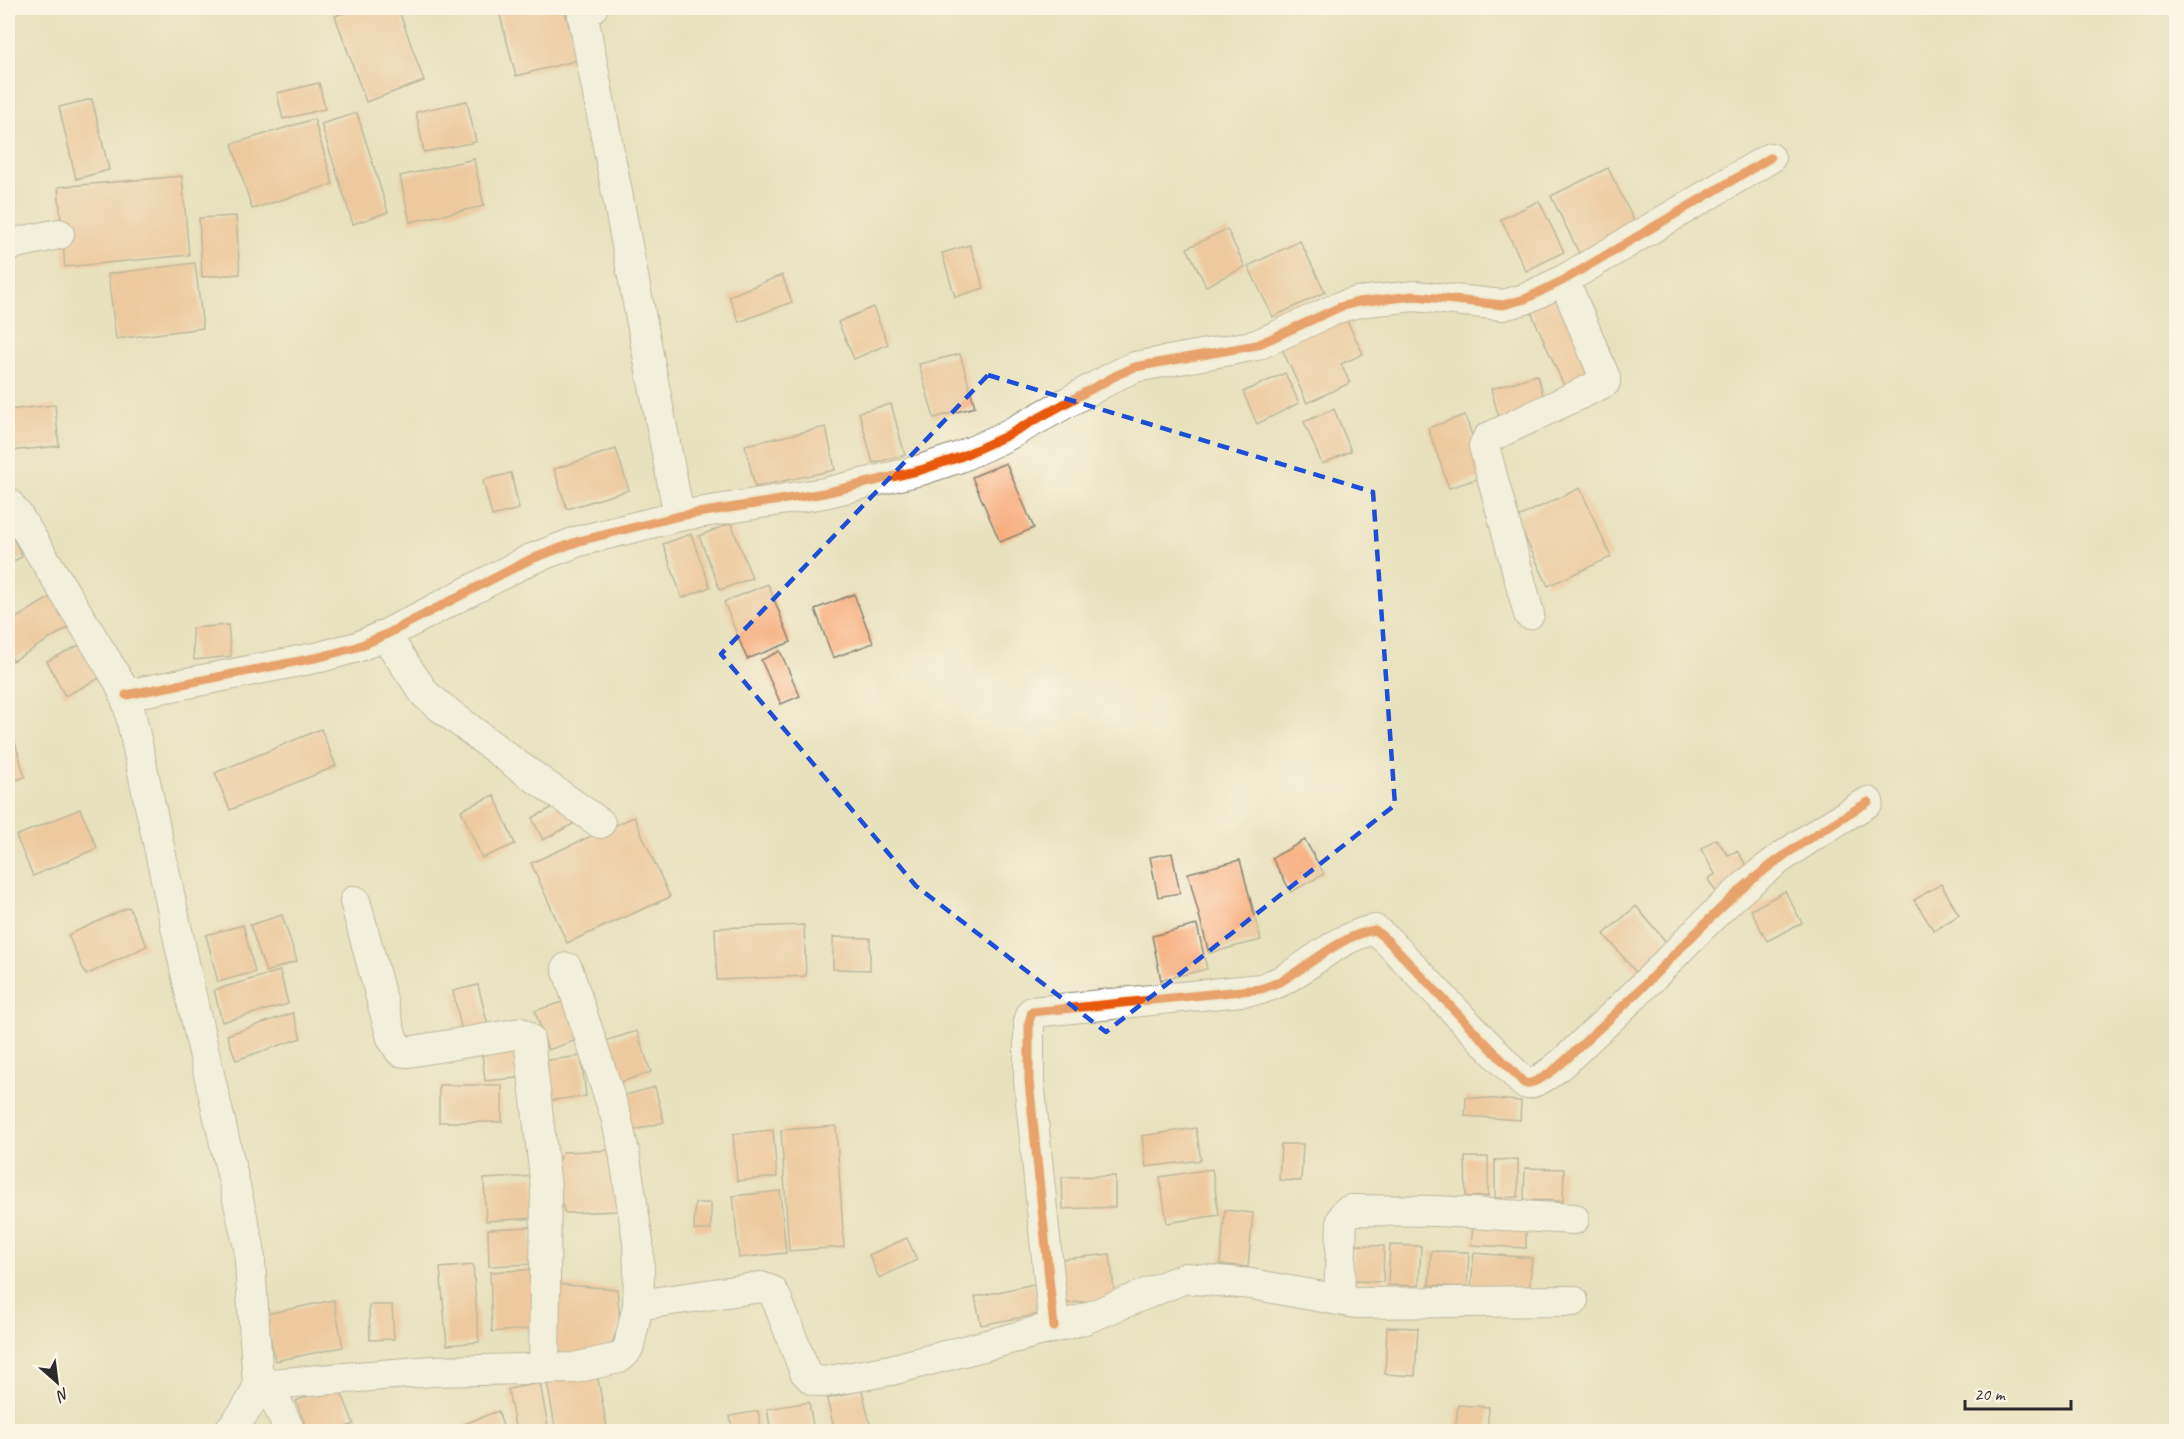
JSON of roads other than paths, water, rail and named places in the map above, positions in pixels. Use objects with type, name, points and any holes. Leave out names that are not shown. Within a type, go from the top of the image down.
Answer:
[{"type":"street","points":[[592,8],[583,16],[679,516]]},
{"type":"street","points":[[126,694],[320,657],[357,647],[385,635],[530,560],[579,541],[679,516],[824,493],[921,470],[960,457],[1004,437],[1135,367],[1257,345],[1340,307],[1367,301],[1415,296],[1503,305],[1526,299],[1564,280],[1770,158]]},
{"type":"street","points":[[8,247],[16,243],[59,234]]},
{"type":"street","points":[[1529,614],[1484,446],[1488,438],[1605,382],[1564,280]]},
{"type":"street","points":[[8,504],[18,516],[126,694],[249,1247],[258,1366],[263,1384],[290,1431]]},
{"type":"street","points":[[385,635],[425,694],[518,765],[600,823]]},
{"type":"street","points":[[1054,1327],[1029,1081],[1029,1022],[1032,1012],[1261,989],[1281,981],[1350,938],[1375,930],[1524,1083],[1531,1084],[1544,1077],[1601,1028],[1743,888],[1777,860],[1868,802]]},
{"type":"street","points":[[355,901],[392,1038],[400,1052],[521,1033],[529,1039],[546,1186],[544,1369]]},
{"type":"street","points":[[263,1384],[432,1371],[574,1368],[619,1358],[625,1353],[638,1305],[638,1242],[623,1144],[567,968]]},
{"type":"street","points":[[1340,1300],[1342,1220],[1350,1209],[1437,1211],[1574,1219]]},
{"type":"street","points":[[638,1305],[761,1287],[772,1291],[805,1372],[813,1380],[824,1382],[891,1370],[1093,1316],[1185,1278],[1251,1284],[1368,1303],[1573,1301]]},
{"type":"street","points":[[228,1431],[245,1413],[263,1384]]}]
